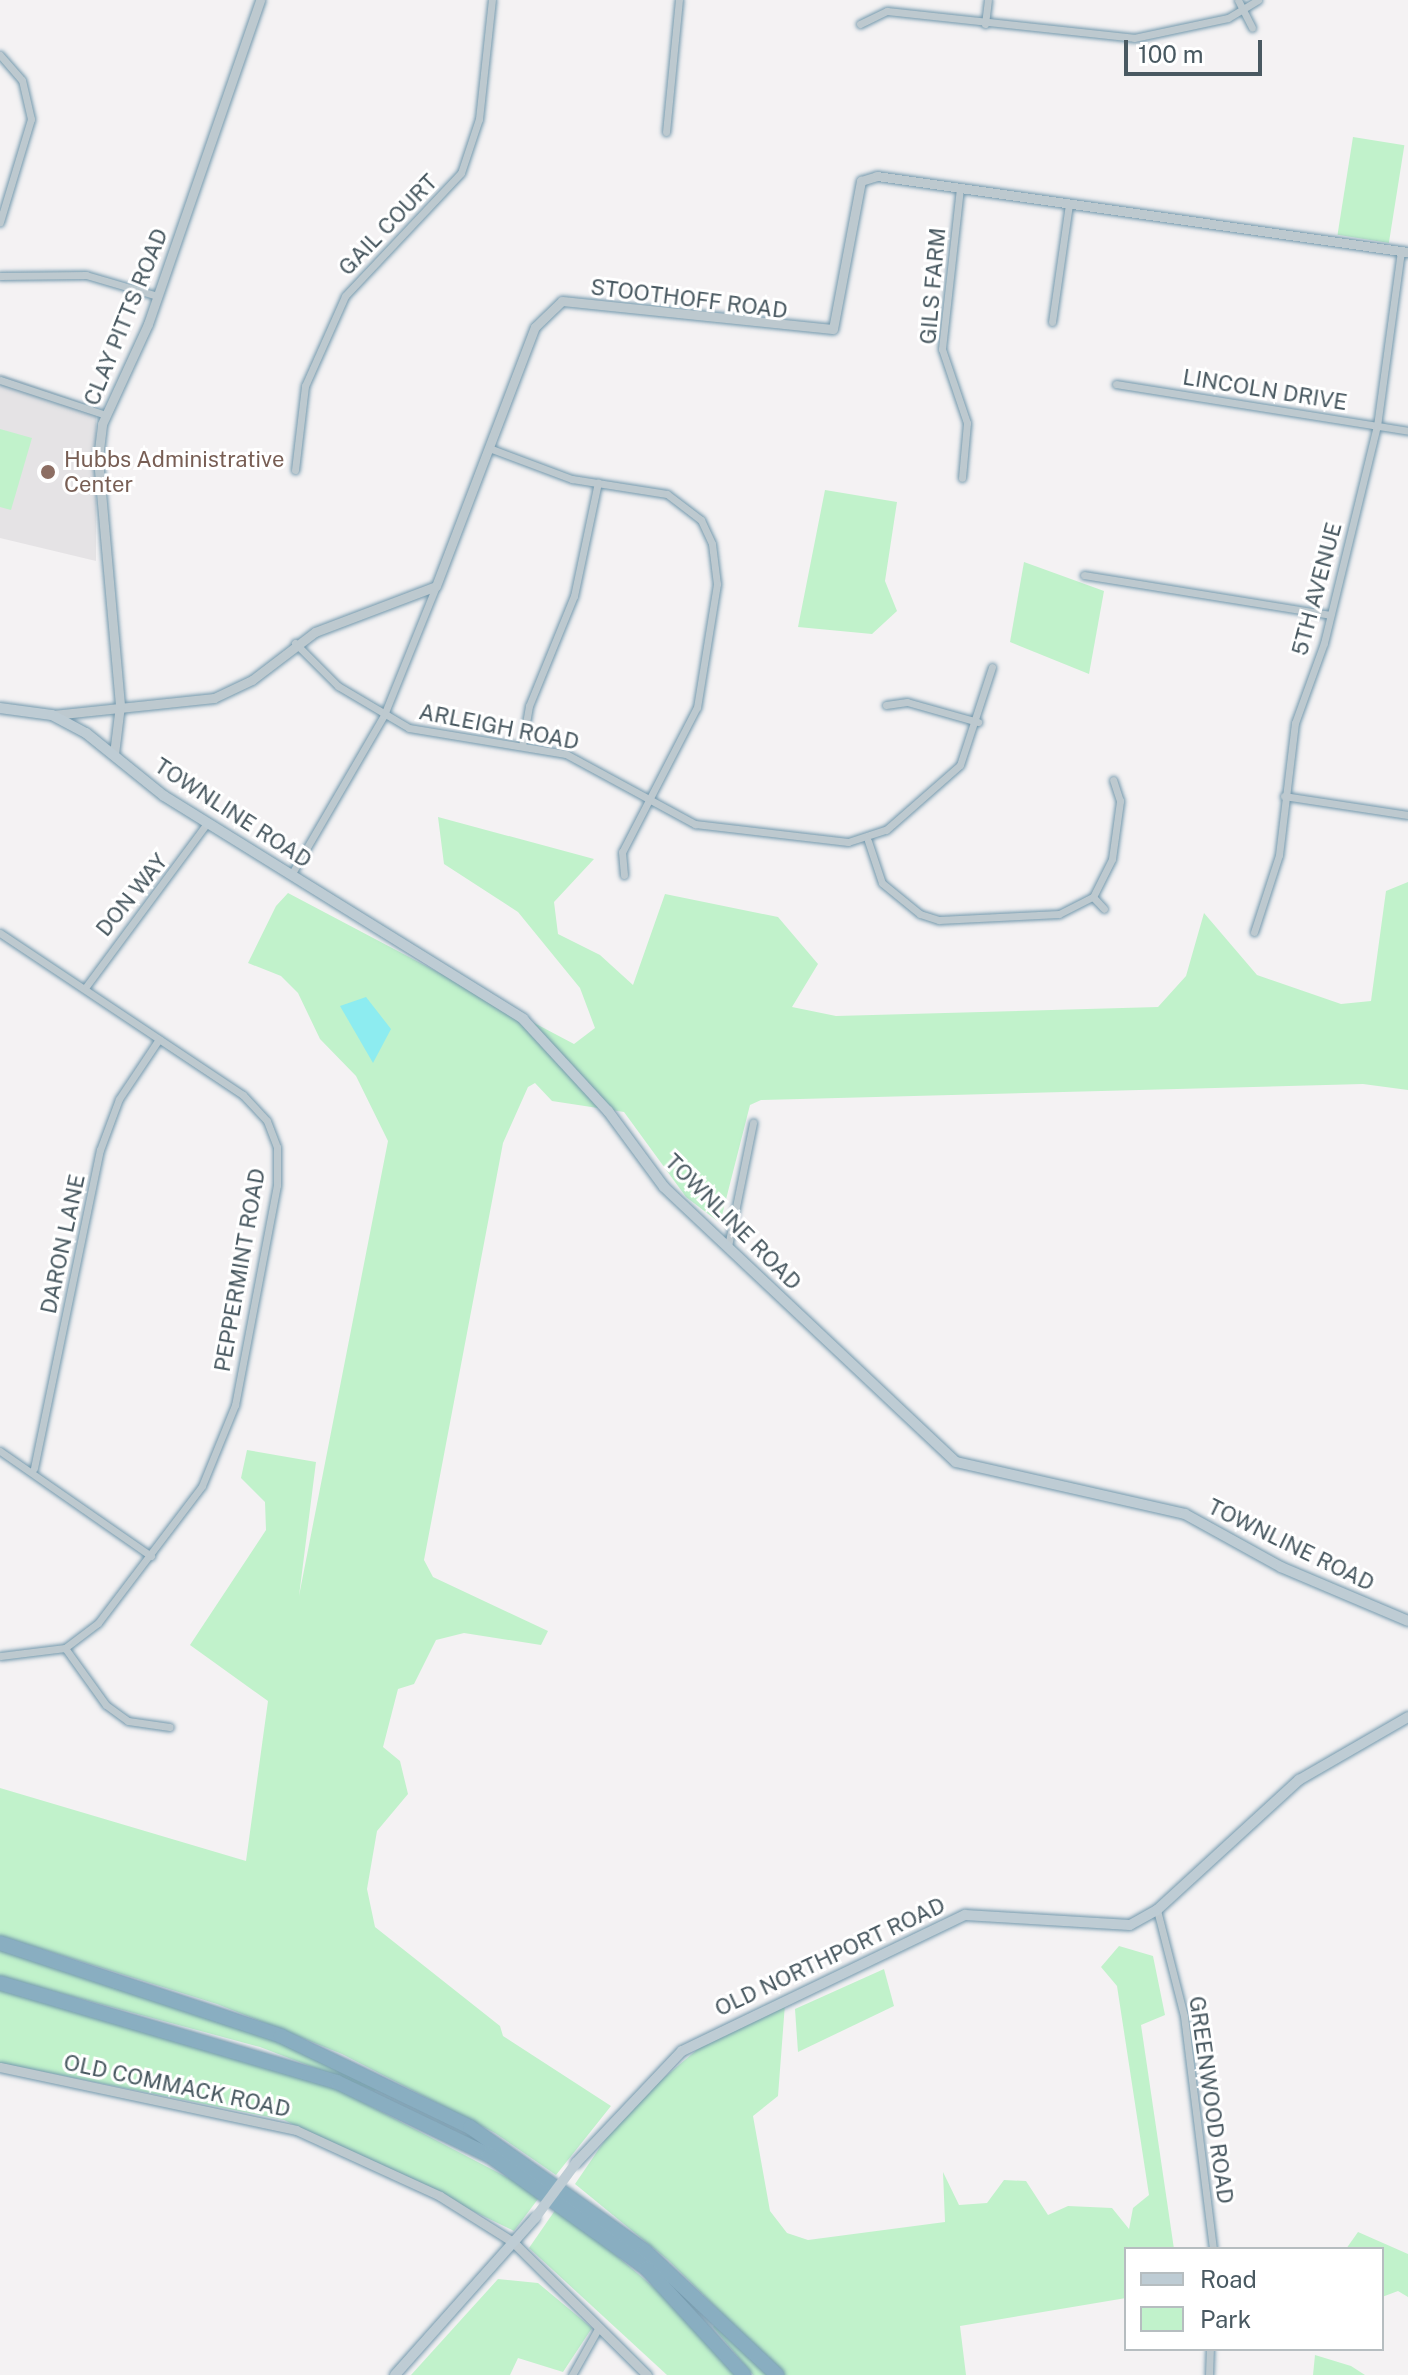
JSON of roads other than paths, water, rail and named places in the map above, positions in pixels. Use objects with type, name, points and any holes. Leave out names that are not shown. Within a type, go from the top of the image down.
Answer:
[{"type":"highway","points":[[0,1943],[281,2036],[470,2127],[624,2234],[777,2375]]},
{"type":"highway","points":[[0,1983],[337,2082],[489,2155],[646,2268],[744,2375]]},
{"type":"main road","name":"TOWNLINE ROAD","points":[[0,708],[52,715],[114,754],[207,823],[523,1019],[608,1111],[664,1187],[956,1462],[1185,1514],[1281,1567],[1408,1621]]},
{"type":"main road","name":"OLD NORTHPORT ROAD","points":[[395,2375],[535,2218],[576,2163],[682,2051],[965,1915],[1094,1926],[1130,1925],[1157,1910],[1299,1780],[1408,1717]]},
{"type":"street","name":"CLAY PITTS ROAD","points":[[114,754],[120,705],[98,458],[106,415],[158,296],[260,0]]},
{"type":"street","name":"GAIL COURT","points":[[295,470],[305,386],[345,296],[431,212],[467,159],[479,119],[492,0]]},
{"type":"street","points":[[666,132],[679,0]]},
{"type":"street","points":[[985,24],[988,0]]},
{"type":"street","points":[[1238,0],[1252,28]]},
{"type":"street","points":[[860,24],[887,11],[1134,38],[1243,10],[1258,0]]},
{"type":"street","points":[[0,55],[22,80],[31,119],[0,222]]},
{"type":"street","name":"STOOTHOFF ROAD","points":[[436,586],[535,327],[562,301],[821,333],[839,322],[861,181],[877,176],[1404,252]]},
{"type":"street","name":"GILS FARM","points":[[960,188],[942,349],[967,423],[962,478]]},
{"type":"street","points":[[1052,322],[1069,204]]},
{"type":"street","name":"5TH AVENUE","points":[[1254,932],[1279,855],[1295,723],[1330,615],[1377,426],[1404,252]]},
{"type":"street","points":[[0,276],[86,275],[158,296]]},
{"type":"street","points":[[0,380],[106,415]]},
{"type":"street","name":"LINCOLN DRIVE","points":[[1116,384],[1408,431]]},
{"type":"street","points":[[489,448],[544,471],[649,488],[685,504],[701,520],[717,565],[697,707],[622,852],[624,875]]},
{"type":"street","points":[[522,746],[529,706],[574,596],[598,482]]},
{"type":"street","points":[[1084,575],[1223,601],[1330,615]]},
{"type":"street","points":[[52,715],[120,705],[214,698],[252,680],[295,643],[436,586]]},
{"type":"street","points":[[291,875],[384,715],[436,586]]},
{"type":"street","name":"ARLEIGH ROAD","points":[[295,643],[314,667],[384,715],[433,736],[522,746],[583,761],[651,800],[713,828],[868,841]]},
{"type":"street","points":[[992,667],[978,722],[944,782],[868,841],[890,893],[939,920],[1041,917],[1093,897],[1117,835],[1120,801],[1113,780]]},
{"type":"street","points":[[886,705],[907,702],[978,722]]},
{"type":"street","points":[[1284,796],[1408,815]]},
{"type":"street","name":"DON WAY","points":[[85,988],[207,823]]},
{"type":"street","points":[[1093,897],[1104,909]]},
{"type":"street","name":"PEPPERMINT ROAD","points":[[0,933],[243,1095],[267,1121],[277,1147],[277,1185],[228,1433],[202,1486],[151,1556],[98,1623],[65,1648]]},
{"type":"street","name":"DARON LANE","points":[[34,1468],[100,1150],[119,1099],[159,1039]]},
{"type":"street","points":[[728,1246],[753,1123]]},
{"type":"street","points":[[0,1451],[34,1468],[151,1556]]},
{"type":"street","points":[[0,1656],[65,1648],[106,1705],[128,1721],[170,1727]]},
{"type":"street","name":"GREENWOOD ROAD","points":[[1157,1910],[1184,2016],[1213,2247]]},
{"type":"street","name":"OLD COMMACK ROAD","points":[[0,2067],[296,2130],[484,2218],[513,2242],[647,2375]]},
{"type":"street","points":[[572,2375],[599,2327]]},
{"type":"street","points":[[1209,2375],[1210,2351]]},
{"type":"water","points":[[366,997],[391,1029],[373,1063],[340,1006]]},
{"type":"place","name":"Hubbs Administrative Center","points":[[48,472]]}]
